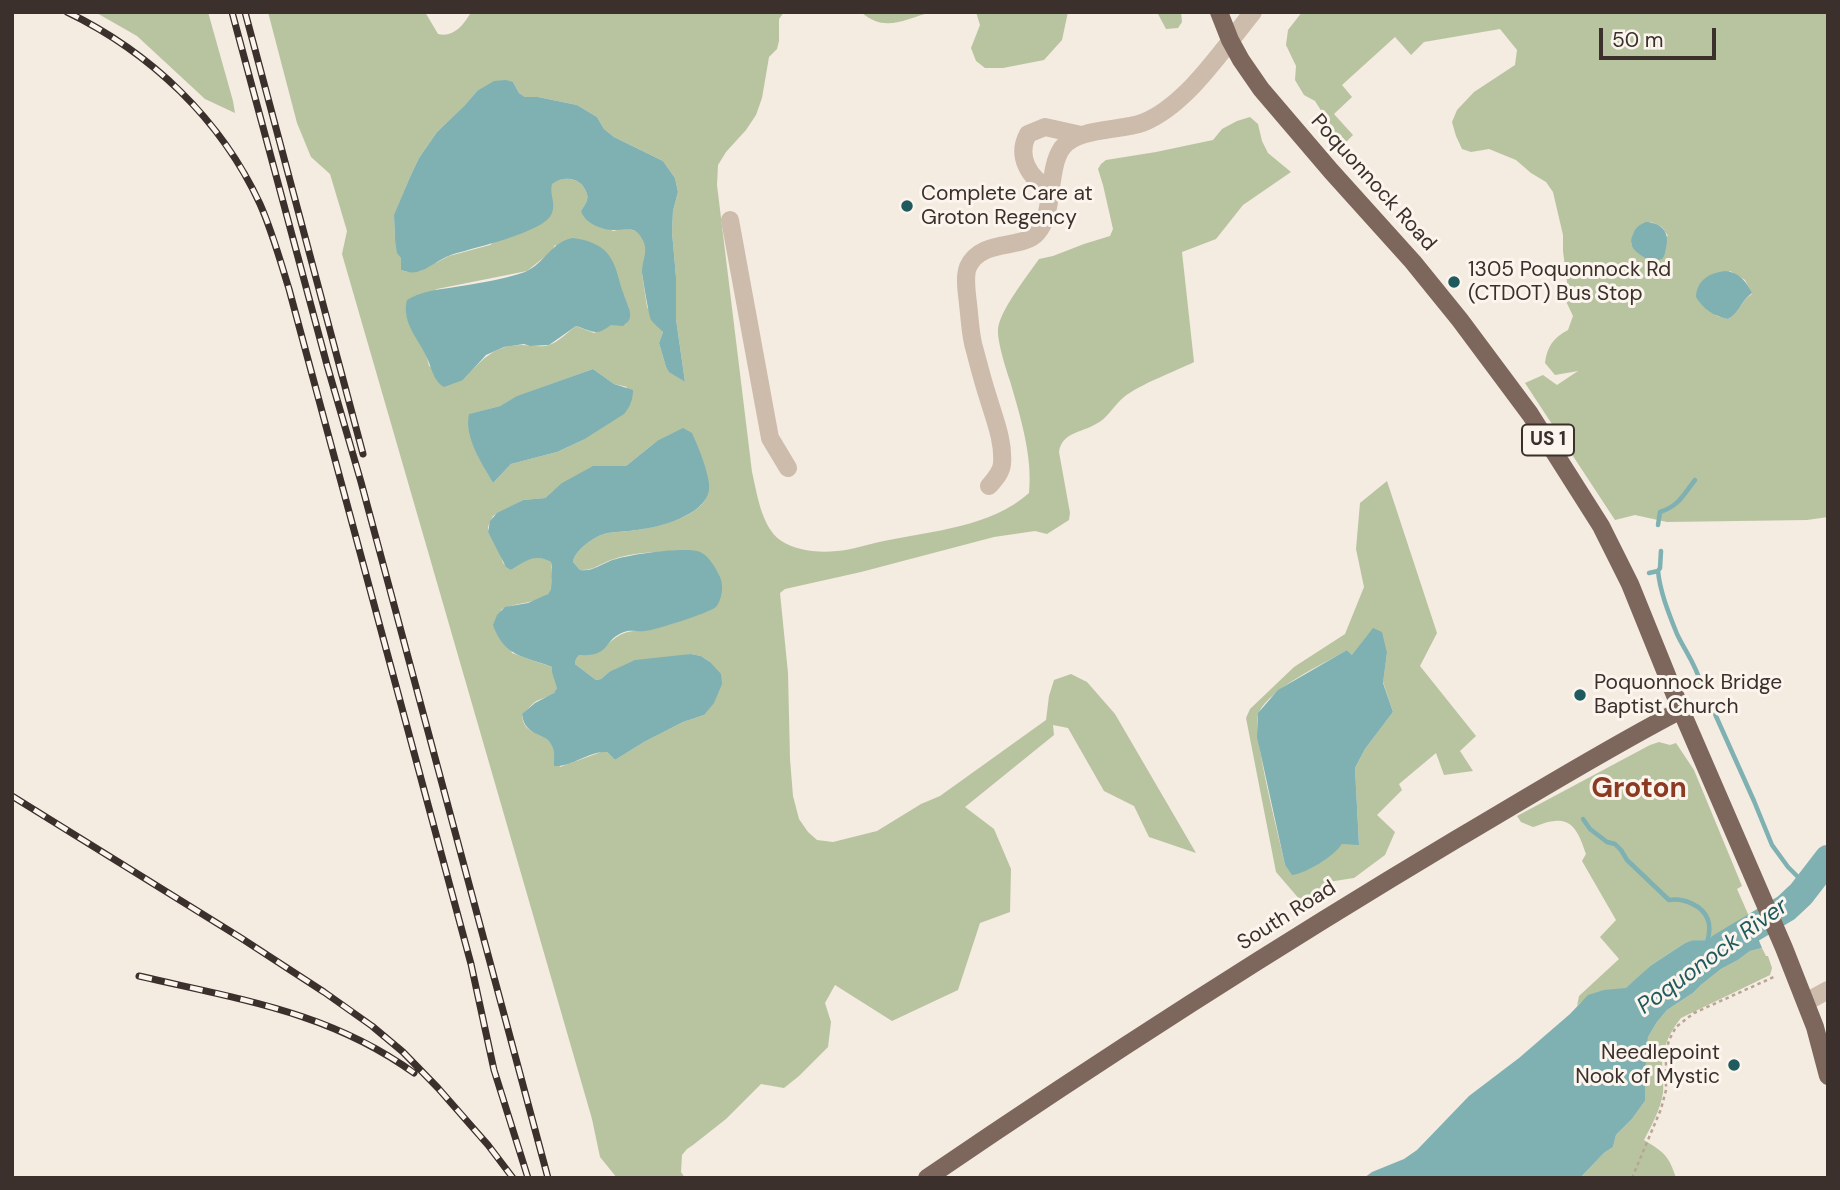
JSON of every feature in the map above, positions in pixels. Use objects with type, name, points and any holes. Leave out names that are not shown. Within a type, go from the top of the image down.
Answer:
[{"type":"main road","name":"Poquonnock Road","points":[[1219,12],[1243,63],[1281,114],[1404,251],[1461,320],[1530,414],[1595,514],[1630,583],[1681,710],[1806,1002]]},
{"type":"main road","name":"South Road","points":[[928,1178],[1125,1046],[1305,931],[1541,789],[1681,710]]},
{"type":"main road","name":"US 1","points":[[1806,1002],[1828,1076]]},
{"type":"street","points":[[1050,188],[1034,177],[1025,162],[1024,146],[1028,134],[1045,127],[1081,135],[1129,127],[1166,111],[1191,88],[1253,12]]},
{"type":"street","points":[[989,486],[999,474],[1002,450],[974,348],[966,278],[968,266],[982,250],[1030,239],[1038,232],[1048,207],[1050,188],[1062,147],[1081,135]]},
{"type":"street","points":[[730,220],[770,438],[788,468]]},
{"type":"street","points":[[1806,1002],[1828,990]]},
{"type":"path","points":[[1632,1178],[1661,1109],[1666,1090],[1666,1052],[1676,1027],[1694,1013],[1776,976]]},
{"type":"green space","points":[[95,12],[208,12],[235,113],[205,99],[137,36]]},
{"type":"green space","points":[[268,12],[425,12],[438,34],[443,35],[458,29],[471,12],[784,12],[779,19],[779,41],[777,49],[769,57],[762,98],[756,115],[718,165],[717,185],[752,472],[761,509],[768,526],[780,540],[800,549],[822,552],[960,526],[997,513],[1029,493],[1025,436],[998,334],[1000,321],[1009,303],[1039,259],[1110,236],[1113,229],[1098,169],[1106,160],[1213,140],[1222,129],[1250,117],[1258,124],[1268,153],[1291,172],[1243,205],[1216,239],[1182,252],[1194,362],[1131,392],[1100,421],[1064,440],[1059,452],[1069,520],[1047,534],[1035,531],[994,537],[785,589],[780,593],[788,673],[793,796],[799,819],[817,840],[833,842],[877,831],[921,804],[940,796],[1046,720],[1054,680],[1071,674],[1087,682],[1115,714],[1196,853],[1149,837],[1134,806],[1104,791],[1068,728],[1053,725],[1054,735],[965,807],[994,829],[1011,869],[1010,912],[980,923],[958,990],[892,1021],[835,985],[825,1003],[831,1022],[828,1047],[784,1088],[761,1084],[726,1119],[687,1149],[682,1155],[681,1172],[685,1178],[617,1178],[600,1157],[592,1119],[342,254],[347,231],[330,174],[311,157],[297,123]],"holes":[[[513,82],[519,93],[525,97],[577,105],[597,117],[604,129],[614,137],[663,161],[675,178],[678,192],[673,211],[672,232],[676,319],[685,382],[666,367],[659,343],[663,332],[647,307],[642,273],[647,248],[642,237],[638,232],[626,228],[613,231],[581,211],[586,203],[585,188],[572,179],[561,179],[551,184],[551,197],[490,245],[449,256],[420,271],[401,270],[394,216],[410,177],[437,132],[477,91]],[[555,245],[623,295],[629,308],[617,324],[594,333],[576,326],[556,342],[546,346],[522,345],[503,348],[488,355],[463,380],[429,366],[412,330],[406,306],[437,289],[527,271],[552,251]],[[593,369],[614,384],[627,387],[583,440],[557,452],[511,464],[493,483],[471,438],[470,414],[500,406],[518,396]],[[657,441],[698,447],[707,477],[707,495],[696,509],[677,520],[646,529],[612,532],[600,536],[581,549],[573,562],[580,570],[584,570],[628,555],[682,550],[712,609],[645,631],[623,633],[597,652],[579,655],[575,664],[596,680],[609,672],[691,654],[701,656],[710,662],[704,715],[683,722],[615,760],[607,752],[601,752],[560,767],[551,743],[529,729],[522,715],[535,702],[556,691],[557,684],[552,667],[512,653],[501,610],[548,594],[551,589],[551,562],[535,558],[511,570],[503,563],[488,527],[493,516],[523,500],[545,498],[593,467],[626,466]]]},
{"type":"green space","points":[[861,12],[933,12],[887,23],[870,19]]},
{"type":"green space","points":[[976,12],[1068,12],[1062,40],[1044,60],[1003,68],[985,68],[976,61],[971,48],[980,25]]},
{"type":"green space","points":[[1157,12],[1181,12],[1182,22],[1178,28],[1166,29]]},
{"type":"green space","points":[[1302,12],[1828,12],[1828,517],[1807,520],[1667,522],[1635,515],[1615,520],[1525,383],[1543,375],[1557,385],[1578,371],[1555,375],[1545,363],[1547,352],[1558,336],[1568,330],[1573,316],[1564,297],[1567,282],[1563,235],[1553,192],[1546,182],[1516,160],[1489,149],[1471,152],[1462,149],[1452,122],[1457,110],[1474,92],[1515,65],[1517,50],[1500,29],[1424,42],[1411,55],[1395,37],[1342,85],[1352,97],[1334,114],[1353,135],[1343,145],[1315,101],[1304,95],[1295,80],[1296,66],[1286,45],[1288,30]],"holes":[[[1651,222],[1662,227],[1668,236],[1631,245],[1633,234]],[[1730,271],[1745,280],[1752,294],[1728,319],[1717,316],[1699,301]]]},
{"type":"green space","points":[[1387,481],[1437,633],[1420,666],[1476,736],[1460,751],[1473,771],[1444,775],[1436,753],[1399,784],[1402,790],[1377,815],[1395,832],[1385,855],[1354,878],[1328,882],[1307,908],[1276,872],[1246,718],[1250,709],[1294,667],[1345,634],[1364,587],[1356,549],[1360,503]],"holes":[[[1347,650],[1352,655],[1387,653],[1383,682],[1393,712],[1365,749],[1355,768],[1359,844],[1342,844],[1313,867],[1292,874],[1285,865],[1267,785],[1257,722],[1259,712],[1275,694],[1298,677]]]},
{"type":"green space","points":[[1659,742],[1670,745],[1676,743],[1694,770],[1742,886],[1737,889],[1748,914],[1736,929],[1726,935],[1685,943],[1650,966],[1626,989],[1600,992],[1577,1006],[1579,996],[1619,959],[1600,937],[1616,920],[1582,861],[1586,854],[1572,826],[1555,821],[1533,827],[1521,822],[1517,816]]},
{"type":"green space","points":[[1762,948],[1772,968],[1770,975],[1681,1018],[1667,1042],[1662,1062],[1662,1099],[1644,1140],[1665,1155],[1676,1178],[1580,1178],[1613,1147],[1616,1135],[1645,1101],[1648,1037],[1657,1022],[1667,1010],[1693,993],[1721,969],[1750,951]]},
{"type":"water","points":[[494,81],[513,82],[519,93],[525,97],[577,105],[597,117],[604,129],[614,137],[663,161],[675,178],[678,192],[673,211],[672,232],[676,319],[685,382],[666,367],[659,343],[663,332],[650,317],[642,273],[644,242],[635,231],[603,228],[586,219],[581,211],[587,201],[585,188],[572,179],[562,179],[552,184],[553,211],[545,222],[535,228],[451,255],[417,272],[401,270],[401,258],[397,253],[395,240],[394,215],[419,158],[437,132],[477,91]]},
{"type":"water","points":[[1646,222],[1660,226],[1666,233],[1667,242],[1662,259],[1650,261],[1631,244],[1634,232]]},
{"type":"water","points":[[573,238],[596,245],[611,259],[629,308],[628,322],[623,326],[611,325],[597,332],[576,326],[549,345],[524,344],[504,347],[486,355],[463,380],[444,387],[440,384],[406,316],[407,300],[428,292],[498,280],[525,272],[538,264],[559,243]]},
{"type":"water","points":[[1725,271],[1742,278],[1752,293],[1728,319],[1709,311],[1696,297],[1705,278]]},
{"type":"water","points":[[593,369],[614,384],[633,390],[631,403],[624,414],[583,440],[557,452],[511,464],[493,483],[471,441],[469,414],[500,406],[517,396]]},
{"type":"water","points":[[683,428],[692,433],[704,462],[709,484],[706,499],[680,519],[600,536],[581,549],[573,562],[580,570],[584,570],[641,554],[693,550],[709,559],[720,577],[720,600],[711,610],[682,621],[651,630],[629,631],[617,635],[602,651],[579,655],[575,664],[596,680],[635,660],[691,654],[710,662],[721,674],[722,684],[714,703],[704,715],[683,722],[615,760],[607,752],[600,752],[568,764],[554,766],[554,752],[550,742],[527,727],[522,714],[554,693],[557,688],[552,667],[516,654],[503,644],[493,625],[497,615],[505,607],[528,603],[548,594],[551,589],[551,562],[535,558],[511,570],[506,567],[488,532],[490,521],[497,513],[523,500],[545,498],[562,483],[593,466],[626,466],[657,441]]},
{"type":"water","points":[[1373,628],[1382,632],[1387,653],[1383,683],[1393,712],[1365,749],[1355,768],[1359,845],[1342,844],[1319,864],[1292,875],[1285,865],[1257,737],[1258,713],[1278,690],[1347,650],[1352,655]]},
{"type":"water","points":[[1748,914],[1762,948],[1750,951],[1721,969],[1693,993],[1667,1010],[1657,1022],[1648,1037],[1645,1101],[1616,1135],[1613,1147],[1580,1178],[1364,1178],[1417,1150],[1469,1096],[1519,1058],[1588,995],[1626,988],[1650,966],[1685,943],[1727,935],[1741,924]]},
{"type":"waterway","points":[[1658,525],[1660,512],[1676,503],[1695,480]]},
{"type":"waterway","points":[[1661,551],[1658,571],[1663,595],[1677,634],[1701,684]]},
{"type":"waterway","points":[[1649,573],[1658,571]]},
{"type":"waterway","points":[[1715,714],[1772,845],[1788,867],[1807,886]]},
{"type":"waterway","points":[[1583,819],[1590,829],[1607,842],[1615,844],[1627,860],[1669,900],[1686,901],[1702,910],[1709,926],[1707,943]]},
{"type":"waterway","name":"Poquonock River","points":[[1721,947],[1786,908],[1801,894],[1828,859]]},
{"type":"railway","points":[[67,12],[127,47],[180,91],[204,116],[225,144],[244,173],[264,214],[289,289],[471,964],[494,1070],[528,1178]]},
{"type":"railway","points":[[232,12],[548,1178]]},
{"type":"railway","points":[[245,12],[363,454]]},
{"type":"railway","points":[[12,796],[241,938],[372,1026],[403,1052],[438,1088],[513,1178]]},
{"type":"railway","points":[[139,976],[282,1010],[350,1035],[414,1073]]},
{"type":"place","name":"Complete Care at Groton Regency","points":[[907,206]]},
{"type":"place","name":"1305 Poquonnock Rd (CTDOT) Bus Stop","points":[[1454,282]]},
{"type":"place","name":"Poquonnock Bridge Baptist Church","points":[[1580,695]]},
{"type":"place","name":"Needlepoint Nook of Mystic","points":[[1734,1065]]},
{"type":"district","name":"Groton","points":[[1639,790]]}]
